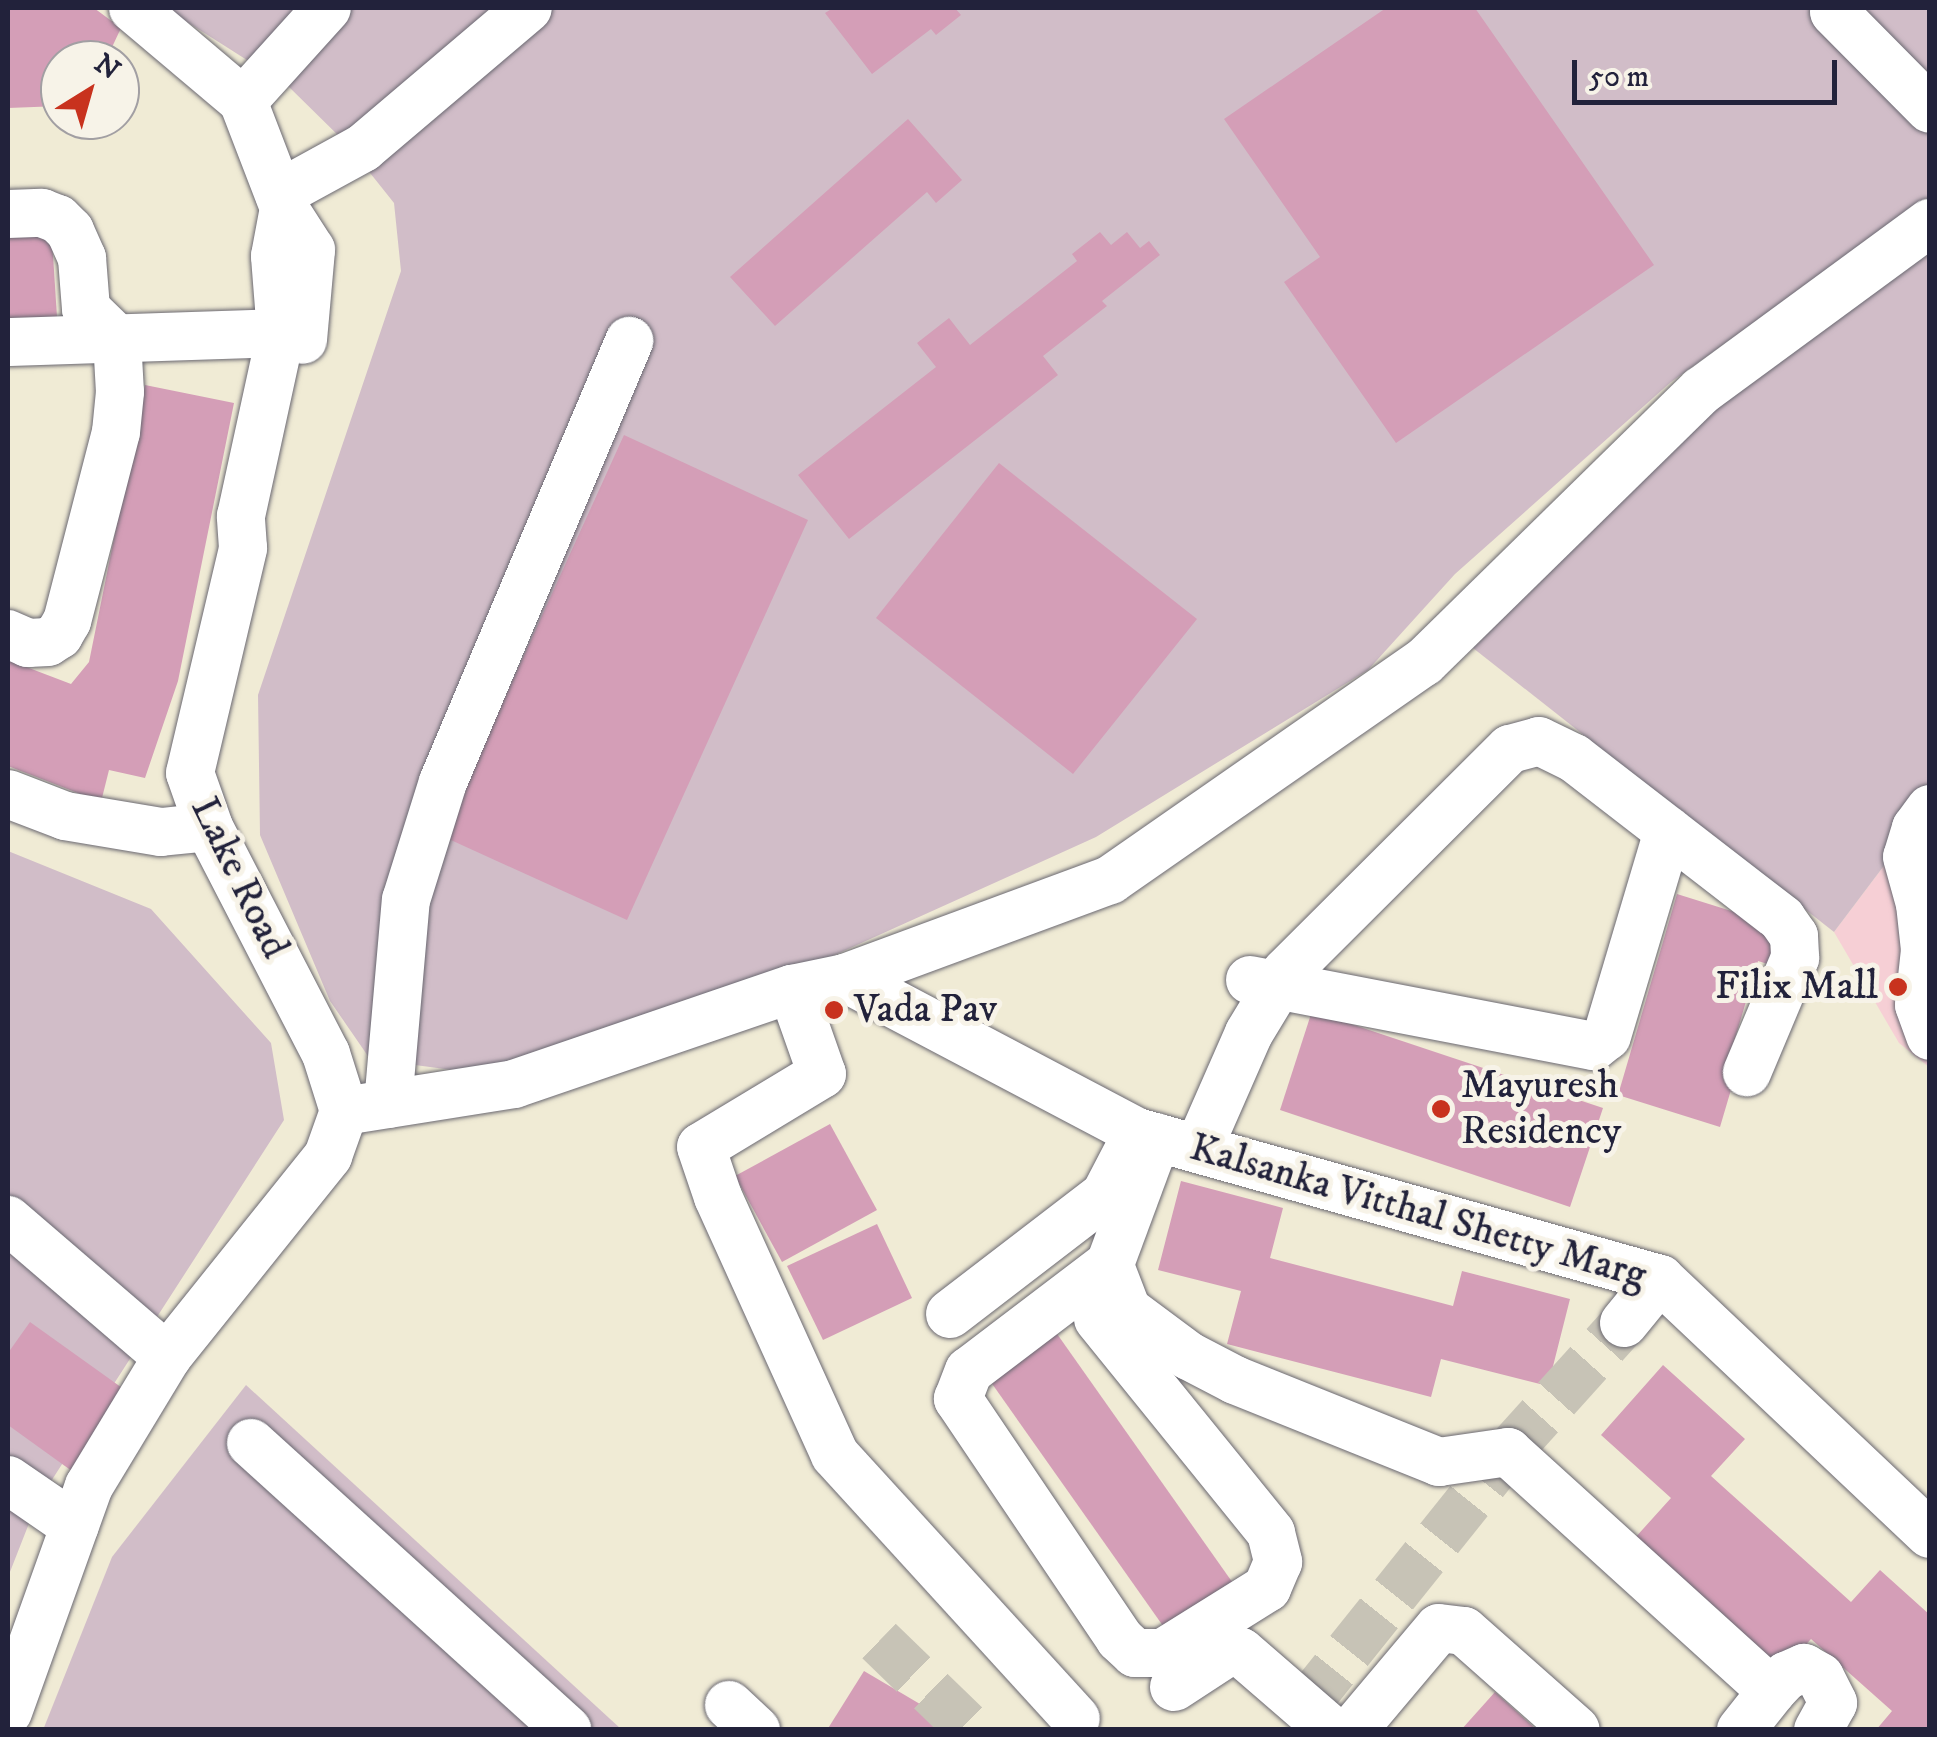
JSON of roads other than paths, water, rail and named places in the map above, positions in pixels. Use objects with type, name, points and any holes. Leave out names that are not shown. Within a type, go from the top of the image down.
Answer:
[{"type":"street","points":[[133,8],[243,101],[281,201],[310,250],[285,338],[264,365],[216,597]]},
{"type":"street","points":[[243,101],[327,8]]},
{"type":"street","points":[[281,201],[363,148],[528,8]]},
{"type":"street","points":[[1838,8],[1834,12],[1930,109]]},
{"type":"street","points":[[8,214],[42,213],[58,219],[70,232],[82,258],[86,310],[118,339],[120,392],[116,432],[67,622],[59,636],[48,642],[28,643],[8,634]]},
{"type":"street","points":[[366,1108],[514,1084],[792,988],[845,978],[1110,880],[1409,673],[1701,390],[1930,223]]},
{"type":"street","points":[[8,342],[285,338]]},
{"type":"street","name":"Lake Road","points":[[285,338],[258,524],[243,548],[190,773],[209,827],[326,1054],[366,1108]]},
{"type":"street","points":[[8,1708],[89,1486],[167,1357],[366,1108],[406,900],[443,782],[629,341]]},
{"type":"street","points":[[950,1314],[1105,1195],[1165,1139],[1250,1034],[1262,982],[1510,750],[1540,741],[1574,758],[1782,919],[1794,936],[1794,958],[1747,1072]]},
{"type":"street","points":[[8,794],[64,816],[161,832],[209,827]]},
{"type":"street","points":[[1930,809],[1916,828],[1907,856],[1920,904],[1925,950],[1919,1005],[1930,1036]]},
{"type":"street","points":[[1262,982],[1594,1046],[1607,1036],[1668,831]]},
{"type":"street","name":"Kalsanka Vitthal Shetty Marg","points":[[845,978],[1165,1139],[1660,1279],[1930,1534]]},
{"type":"street","points":[[792,988],[822,1074],[701,1146],[718,1197],[835,1455],[1076,1719]]},
{"type":"street","points":[[1098,1319],[1271,1534],[1278,1562],[1267,1588],[1163,1653],[1136,1654],[1120,1639],[958,1399],[969,1371],[1110,1264],[1165,1139]]},
{"type":"street","points":[[8,1220],[167,1357]]},
{"type":"street","points":[[1110,1264],[1128,1310],[1190,1356],[1235,1380],[1439,1462],[1508,1452],[1772,1692]]},
{"type":"street","points":[[1624,1323],[1660,1279]]},
{"type":"street","points":[[252,1443],[567,1730]]},
{"type":"street","points":[[8,1480],[75,1526]]},
{"type":"street","points":[[1353,1730],[1439,1628],[1464,1631],[1576,1730]]},
{"type":"street","points":[[1174,1687],[1231,1650],[1241,1652],[1332,1730]]},
{"type":"street","points":[[1741,1730],[1786,1676],[1804,1668],[1820,1677],[1833,1703],[1818,1730]]},
{"type":"tunnel","points":[[1304,1707],[1508,1452],[1624,1323]]},
{"type":"tunnel","points":[[879,1641],[971,1730]]},
{"type":"place","name":"Filix Mall","points":[[1898,987]]},
{"type":"place","name":"Vada Pav","points":[[834,1010]]},
{"type":"place","name":"Mayuresh Residency","points":[[1441,1109]]}]
